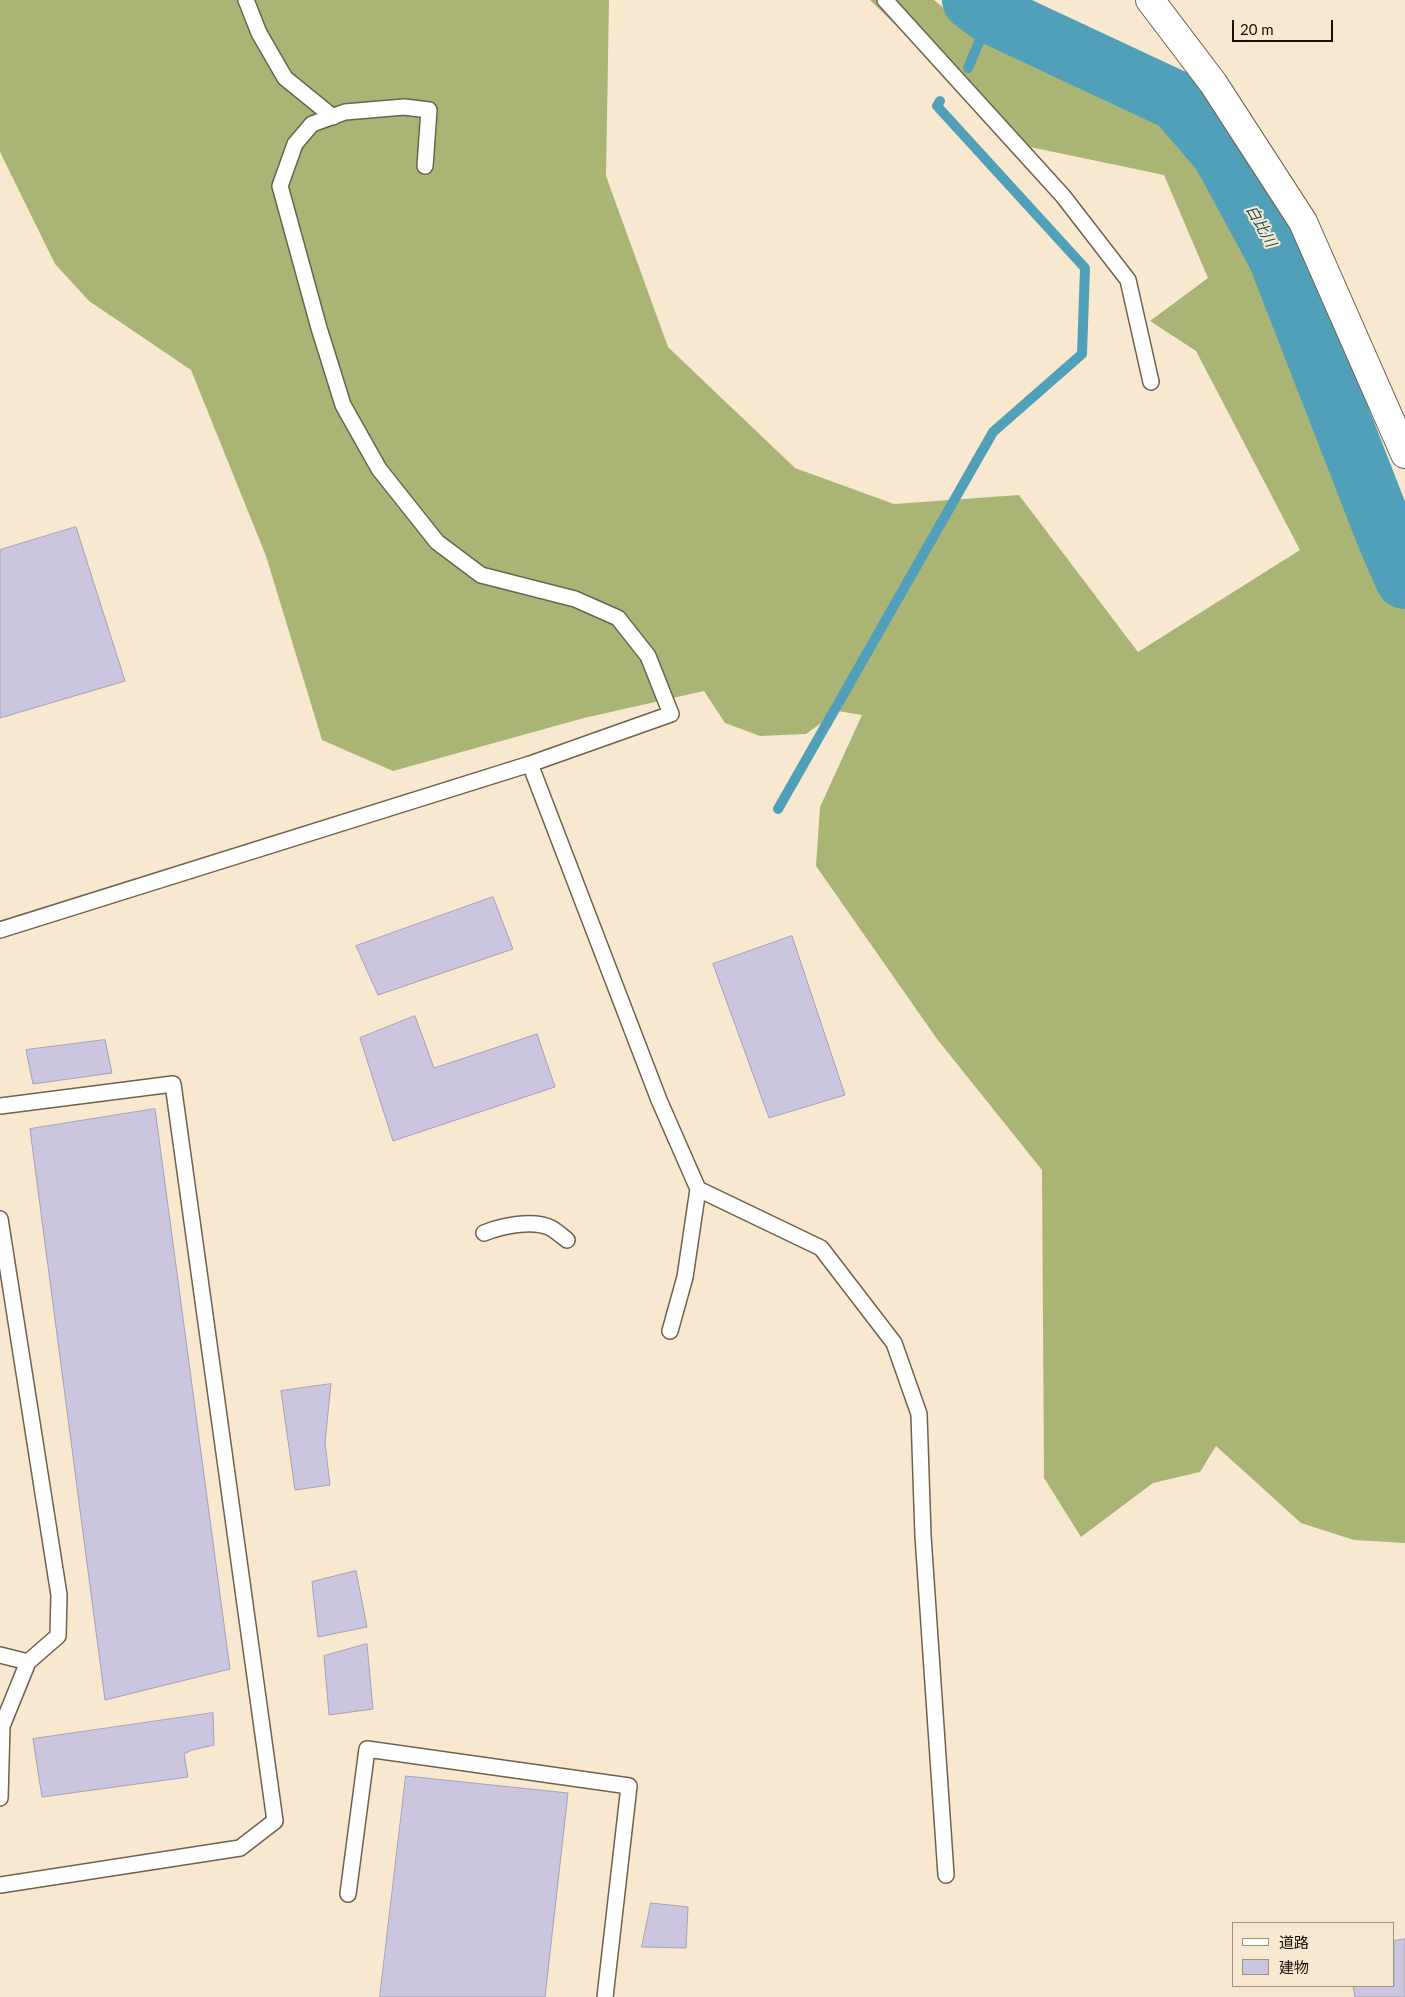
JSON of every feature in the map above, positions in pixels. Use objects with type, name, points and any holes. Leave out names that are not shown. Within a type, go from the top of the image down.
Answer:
[{"type":"street","points":[[1150,0],[1214,84],[1303,222],[1405,454]]},
{"type":"lane","points":[[246,0],[259,33],[286,78],[333,117]]},
{"type":"lane","points":[[885,0],[1063,196],[1128,280],[1151,382]]},
{"type":"lane","points":[[0,930],[530,764],[670,714],[648,656],[618,618],[575,599],[481,575],[437,542],[379,469],[343,405],[319,328],[280,186],[295,144],[312,124],[345,112],[404,107],[429,110],[425,166]]},
{"type":"lane","points":[[530,764],[659,1100],[698,1189],[685,1277],[670,1331]]},
{"type":"lane","points":[[0,1106],[173,1084],[275,1821],[240,1848],[0,1885]]},
{"type":"lane","points":[[698,1189],[821,1248],[894,1343],[919,1414],[923,1536],[946,1875]]},
{"type":"lane","points":[[0,1219],[59,1595],[58,1636],[28,1662],[2,1726],[0,1798]]},
{"type":"lane","points":[[484,1233],[501,1226],[550,1227],[567,1240]]},
{"type":"lane","points":[[0,1655],[28,1662]]},
{"type":"lane","points":[[348,1894],[367,1749],[629,1786],[605,1997]]},
{"type":"green space","points":[[0,0],[609,0],[606,176],[668,347],[795,468],[894,504],[1019,495],[1138,652],[1300,550],[1196,351],[1150,321],[1208,278],[1164,175],[1030,147],[943,72],[870,0],[934,0],[977,36],[1189,98],[1243,164],[1313,294],[1405,511],[1405,1543],[1354,1540],[1301,1523],[1216,1446],[1200,1472],[1153,1483],[1081,1537],[1044,1478],[1042,1170],[937,1039],[816,866],[820,807],[862,715],[838,711],[806,734],[760,736],[725,723],[704,691],[584,718],[393,771],[322,740],[266,556],[191,370],[89,301],[55,264],[0,152]]},
{"type":"building","points":[[76,527],[125,681],[0,718],[0,550]]},
{"type":"building","points":[[493,897],[513,949],[378,995],[356,946]]},
{"type":"building","points":[[792,936],[845,1095],[769,1118],[713,964]]},
{"type":"building","points":[[415,1016],[434,1068],[537,1034],[555,1087],[393,1141],[360,1038]]},
{"type":"building","points":[[105,1040],[112,1073],[33,1084],[26,1050]]},
{"type":"building","points":[[155,1109],[230,1669],[105,1700],[30,1129]]},
{"type":"building","points":[[331,1384],[325,1443],[330,1485],[295,1490],[281,1391]]},
{"type":"building","points":[[356,1571],[367,1627],[318,1637],[312,1582]]},
{"type":"building","points":[[367,1644],[373,1709],[329,1715],[324,1656]]},
{"type":"building","points":[[213,1713],[214,1745],[192,1750],[184,1754],[188,1777],[42,1797],[33,1739]]},
{"type":"building","points":[[406,1776],[568,1793],[545,1997],[380,1997]]},
{"type":"building","points":[[651,1903],[688,1907],[686,1948],[642,1947]]},
{"type":"building","points":[[1405,1939],[1405,1997],[1355,1997],[1353,1987],[1395,1987],[1395,1941]]},
{"type":"waterway","name":"白比川","points":[[972,0],[991,14],[1177,101],[1221,152],[1277,255],[1387,538],[1405,579]]},
{"type":"waterway","points":[[968,68],[991,14]]},
{"type":"waterway","points":[[778,809],[993,432],[1082,354],[1085,268],[937,106],[940,101]]}]
